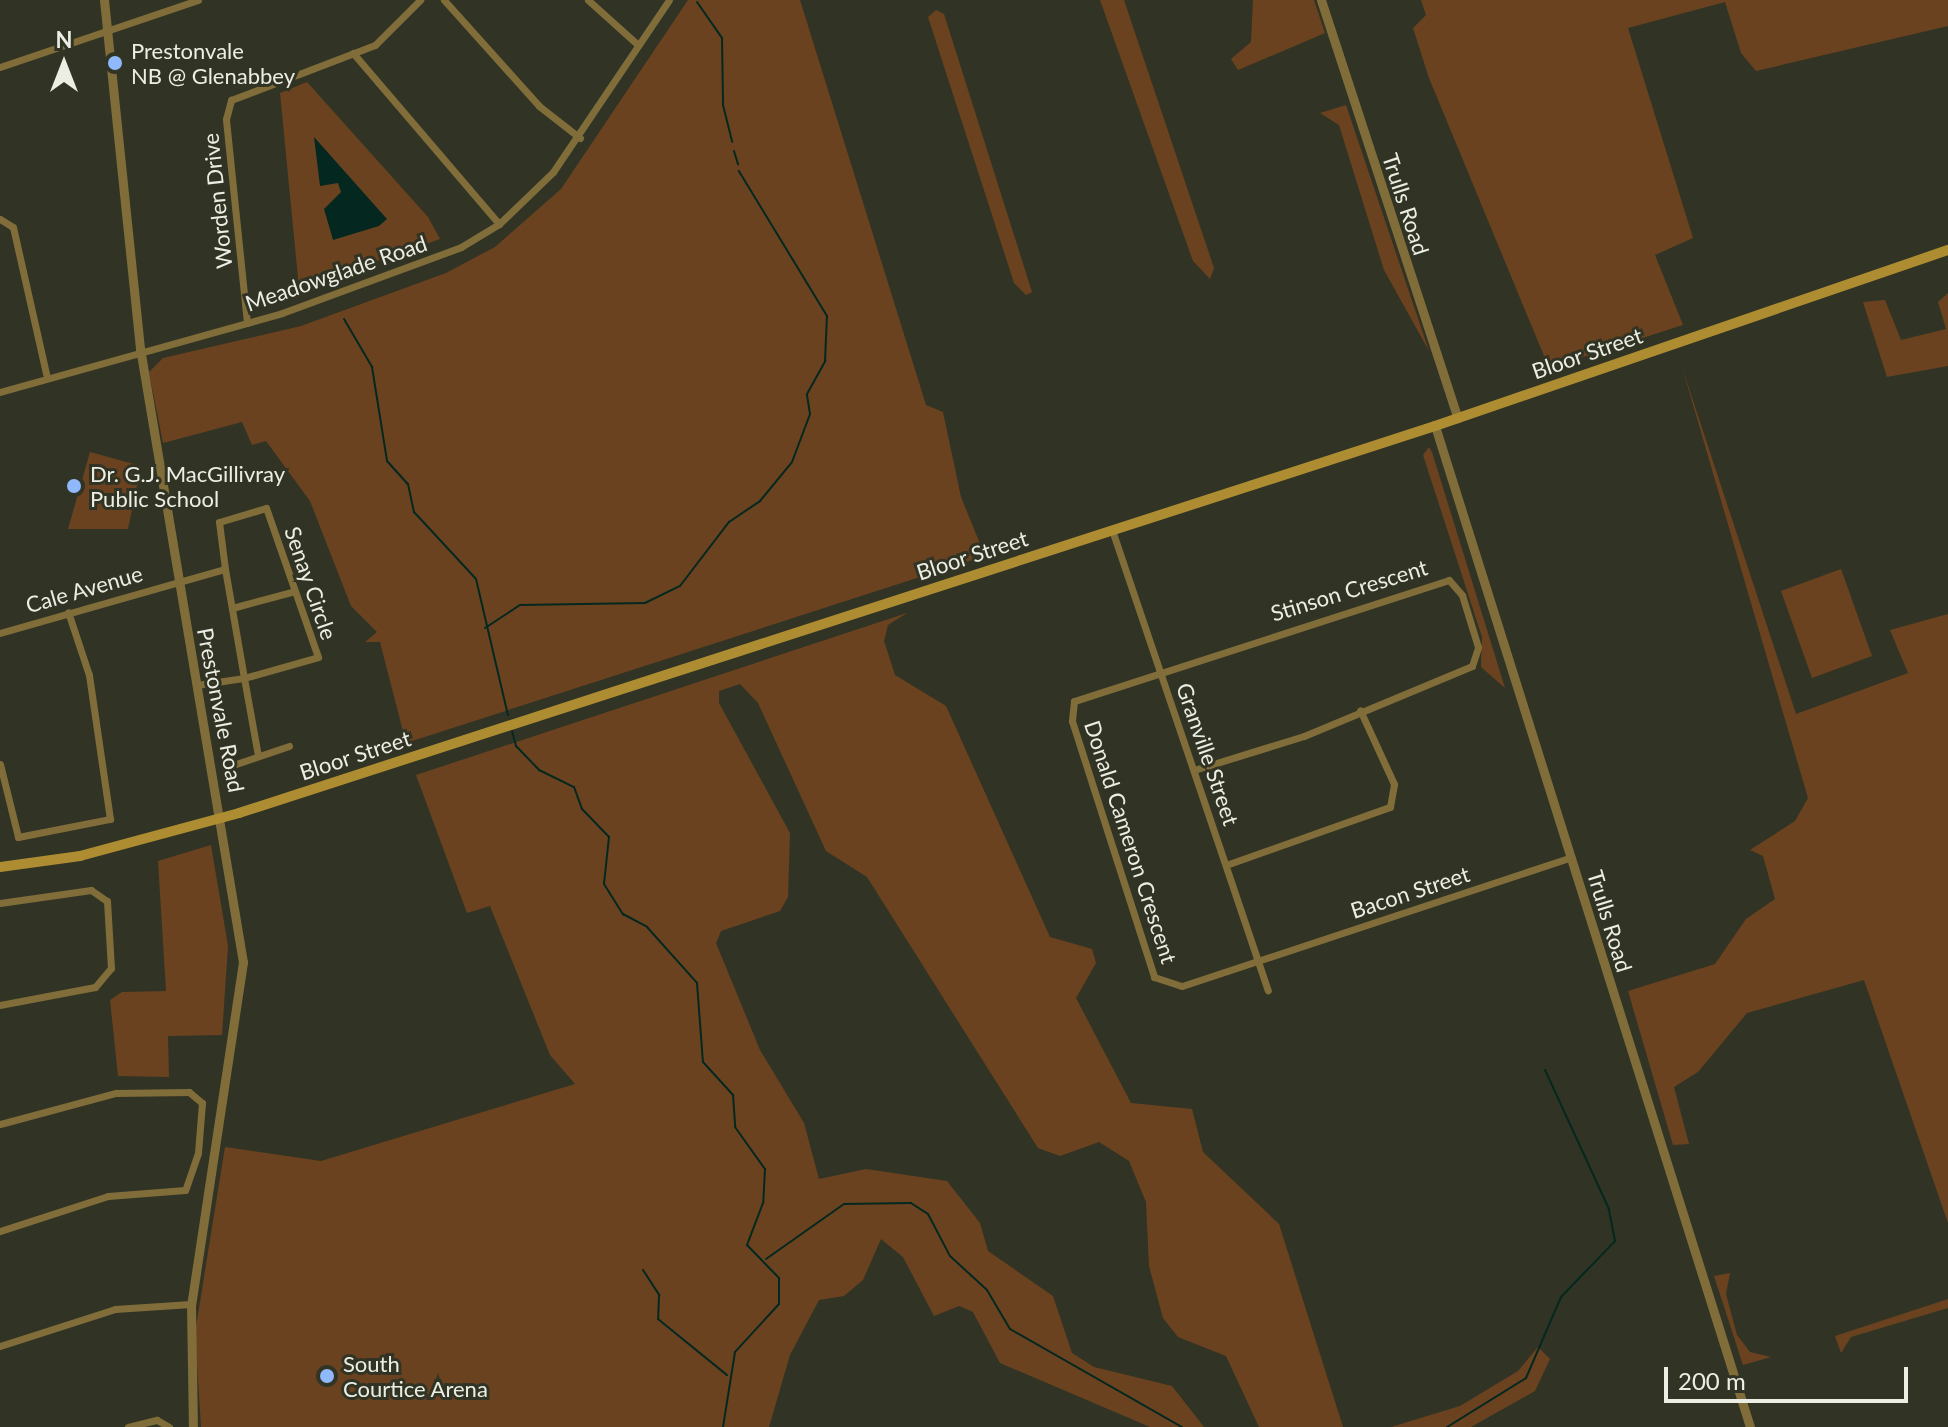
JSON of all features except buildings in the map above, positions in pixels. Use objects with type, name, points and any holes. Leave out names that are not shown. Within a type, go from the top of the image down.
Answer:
[{"type":"main road","name":"Bloor Street","points":[[0,867],[80,856],[223,818],[1435,426],[1948,250]]},
{"type":"street","name":"Prestonvale Road","points":[[104,0],[140,348],[178,580],[223,818],[243,979],[191,1304],[193,1427]]},
{"type":"street","points":[[0,67],[198,0]]},
{"type":"street","name":"Worden Drive","points":[[247,323],[226,119],[231,100],[375,45],[420,0]]},
{"type":"street","points":[[444,0],[539,106],[580,138]]},
{"type":"street","points":[[588,0],[637,44]]},
{"type":"street","name":"Meadowglade Road","points":[[0,392],[46,374],[247,323],[411,270],[499,224],[580,138],[637,44],[669,0]]},
{"type":"street","name":"Trulls Road","points":[[1321,0],[1458,418]]},
{"type":"street","points":[[353,53],[499,224]]},
{"type":"street","points":[[0,219],[13,227],[46,374]]},
{"type":"street","name":"Trulls Road","points":[[1435,426],[1750,1427]]},
{"type":"street","name":"Senay Circle","points":[[197,685],[244,678],[318,657],[266,508],[219,522],[244,678]]},
{"type":"street","name":"Granville Street","points":[[1112,530],[1268,990]]},
{"type":"street","name":"Cale Avenue","points":[[0,633],[225,569]]},
{"type":"street","name":"Stinson Crescent","points":[[1160,669],[1437,580],[1457,586],[1478,647],[1472,666],[1194,770]]},
{"type":"street","points":[[232,608],[295,591]]},
{"type":"street","points":[[0,764],[18,837],[110,819],[89,675],[68,612]]},
{"type":"street","name":"Donald Cameron Crescent","points":[[1160,669],[1083,695],[1071,710],[1154,977],[1172,987],[1259,960]]},
{"type":"street","points":[[244,678],[258,756]]},
{"type":"street","points":[[1226,865],[1390,807],[1394,784],[1360,710]]},
{"type":"street","points":[[236,764],[289,746]]},
{"type":"street","name":"Bacon Street","points":[[1259,960],[1571,857]]},
{"type":"street","points":[[0,903],[91,890],[107,901],[111,968],[95,987],[0,1005]]},
{"type":"street","points":[[0,1124],[116,1093],[189,1092],[202,1103],[198,1153],[185,1190],[108,1196],[0,1231]]},
{"type":"street","points":[[0,1346],[115,1309],[191,1304]]},
{"type":"street","points":[[128,1427],[157,1420],[169,1427]]},
{"type":"shaded area","points":[[688,0],[800,0],[926,405],[943,412],[961,497],[985,556],[406,743],[380,642],[365,642],[377,632],[351,606],[310,501],[266,441],[252,445],[242,422],[163,443],[149,372],[163,358],[301,326],[446,273],[495,247],[561,189]]},
{"type":"shaded area","points":[[1100,0],[1124,0],[1214,268],[1210,279],[1193,261]]},
{"type":"shaded area","points":[[1253,0],[1314,0],[1325,33],[1238,70],[1231,59],[1251,42]]},
{"type":"shaded area","points":[[1421,0],[1948,0],[1948,26],[1756,71],[1741,53],[1725,2],[1628,28],[1693,238],[1655,255],[1683,325],[1549,368],[1429,78],[1413,28],[1426,15]]},
{"type":"shaded area","points":[[936,10],[944,14],[1032,292],[1026,295],[1014,283],[928,17]]},
{"type":"shaded area","points":[[307,82],[428,217],[440,239],[299,288],[280,93]]},
{"type":"shaded area","points":[[1346,105],[1429,351],[1384,270],[1339,125],[1320,113]]},
{"type":"shaded area","points":[[1948,293],[1948,366],[1887,377],[1863,302],[1885,300],[1901,340],[1946,329],[1938,302]]},
{"type":"shaded area","points":[[1682,367],[1796,714],[1908,673],[1890,630],[1948,614],[1948,1223],[1864,980],[1747,1013],[1698,1072],[1674,1087],[1689,1144],[1673,1145],[1628,991],[1715,964],[1746,919],[1775,899],[1763,856],[1750,850],[1795,821],[1808,798]]},
{"type":"shaded area","points":[[1429,447],[1505,688],[1481,667],[1482,637],[1423,455]]},
{"type":"shaded area","points":[[90,452],[141,466],[128,529],[68,529]]},
{"type":"shaded area","points":[[1841,569],[1872,656],[1812,678],[1781,591]]},
{"type":"shaded area","points":[[907,613],[888,625],[884,641],[895,675],[946,706],[1050,937],[1092,949],[1096,963],[1076,998],[1131,1103],[1192,1109],[1203,1152],[1279,1224],[1343,1427],[1259,1427],[1226,1356],[1178,1337],[1163,1318],[1149,1266],[1146,1202],[1129,1161],[1099,1142],[1060,1156],[1038,1148],[867,877],[826,851],[758,703],[740,684],[719,691],[719,703],[790,833],[788,897],[780,911],[721,931],[716,943],[760,1050],[804,1123],[819,1179],[866,1169],[947,1181],[980,1223],[988,1251],[1053,1296],[1072,1353],[1094,1367],[1172,1386],[1204,1427],[1150,1427],[1000,1363],[973,1312],[959,1306],[934,1316],[903,1257],[881,1239],[863,1280],[844,1296],[819,1300],[790,1355],[769,1427],[201,1427],[195,1333],[225,1147],[321,1161],[575,1084],[550,1055],[490,906],[467,913],[416,775]]},
{"type":"shaded area","points":[[211,845],[228,946],[222,1035],[168,1036],[169,1077],[118,1076],[110,1000],[122,992],[166,991],[158,861]]},
{"type":"shaded area","points":[[1730,1273],[1726,1294],[1737,1335],[1750,1352],[1771,1357],[1743,1365],[1714,1276]]},
{"type":"shaded area","points":[[1948,1299],[1948,1308],[1851,1337],[1841,1353],[1835,1336]]},
{"type":"shaded area","points":[[1538,1347],[1550,1359],[1535,1391],[1471,1427],[1391,1427],[1460,1406],[1518,1371]]},
{"type":"water","points":[[314,137],[387,219],[379,226],[333,240],[324,209],[341,192],[338,183],[320,186]]},
{"type":"waterway","points":[[697,2],[722,38],[723,105],[732,142]]},
{"type":"waterway","points":[[734,151],[738,164]]},
{"type":"waterway","points":[[485,628],[520,605],[645,603],[680,586],[729,522],[760,501],[792,462],[810,414],[807,394],[825,361],[827,316],[739,171]]},
{"type":"waterway","points":[[344,319],[372,367],[387,461],[408,484],[414,512],[476,579],[508,715]]},
{"type":"waterway","points":[[512,731],[516,746],[539,770],[574,787],[582,809],[609,837],[604,884],[623,914],[647,927],[697,983],[703,1062],[733,1095],[735,1127],[765,1169],[763,1203],[747,1245],[779,1278],[779,1304],[735,1352],[723,1427]]},
{"type":"waterway","points":[[1447,1427],[1526,1378],[1561,1297],[1615,1241],[1609,1209],[1545,1070]]},
{"type":"waterway","points":[[766,1259],[844,1204],[911,1203],[928,1214],[950,1256],[987,1290],[1010,1329],[1182,1427]]},
{"type":"waterway","points":[[643,1270],[659,1295],[658,1319],[727,1375]]},
{"type":"place","name":"Prestonvale NB @ Glenabbey","points":[[115,63]]},
{"type":"place","name":"Dr. G.J. MacGillivray Public School","points":[[74,486]]},
{"type":"place","name":"South Courtice Arena","points":[[327,1376]]}]
